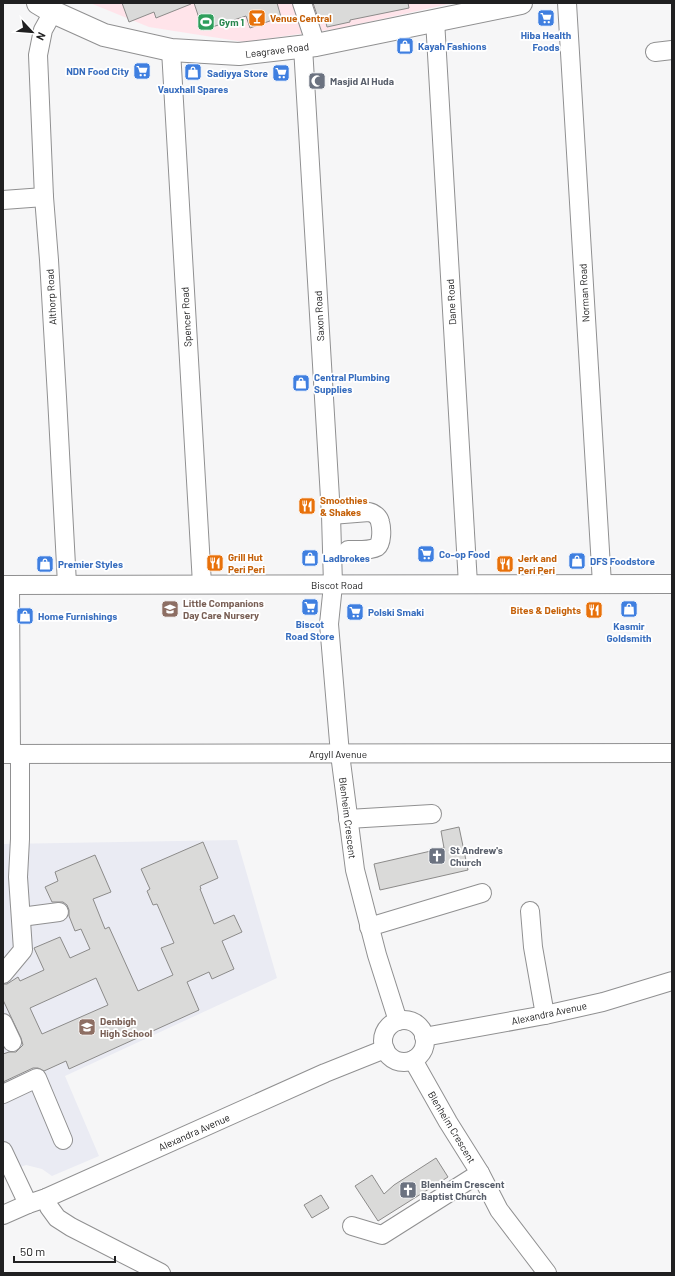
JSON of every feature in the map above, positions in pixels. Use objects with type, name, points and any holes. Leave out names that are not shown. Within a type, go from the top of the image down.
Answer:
[{"type":"main road","name":"Leagrave Road","points":[[46,7],[104,35],[171,50],[239,54],[309,46],[521,3]]},
{"type":"street","name":"Saxon Road","points":[[302,3],[309,46],[333,585]]},
{"type":"street","name":"Norman Road","points":[[567,3],[602,584]]},
{"type":"street","name":"Althorp Road","points":[[46,7],[38,55],[44,197],[67,584]]},
{"type":"street","name":"Dane Road","points":[[435,20],[439,113],[468,584]]},
{"type":"street","name":"Spencer Road","points":[[171,50],[202,584]]},
{"type":"street","points":[[3,200],[44,197]]},
{"type":"street","points":[[331,515],[369,512],[373,513],[380,522],[381,542],[378,546],[372,549],[348,550]]},
{"type":"street","name":"Biscot Road","points":[[7,585],[672,584]]},
{"type":"street","points":[[3,974],[23,950],[18,877],[20,839],[11,754],[7,585]]},
{"type":"street","name":"Blenheim Crescent","points":[[333,585],[329,624],[340,754],[355,870],[369,927],[398,1021]]},
{"type":"street","name":"Argyll Avenue","points":[[11,754],[672,753]]},
{"type":"street","points":[[348,818],[432,814]]},
{"type":"street","points":[[369,927],[482,893]]},
{"type":"street","points":[[530,911],[533,947],[546,1015]]},
{"type":"street","points":[[21,917],[59,912]]},
{"type":"street","name":"Alexandra Avenue","points":[[424,1037],[546,1015],[603,1002],[672,981]]},
{"type":"street","points":[[405,1020],[412,1022],[422,1031],[424,1037],[423,1050],[419,1056],[407,1062],[394,1059],[388,1055],[383,1042],[387,1029],[398,1021],[405,1020]]},
{"type":"street","points":[[3,1023],[12,1042]]},
{"type":"street","name":"Alexandra Avenue","points":[[3,1215],[46,1198],[325,1073],[385,1049]]},
{"type":"street","name":"Blenheim Crescent","points":[[413,1060],[448,1122],[480,1173],[499,1210],[547,1273]]},
{"type":"street","points":[[3,1094],[36,1078],[63,1140]]},
{"type":"street","points":[[3,1151],[28,1204]]},
{"type":"street","points":[[352,1226],[382,1235],[480,1173]]},
{"type":"street","points":[[46,1198],[49,1207],[57,1218],[71,1227],[161,1273]]},
{"type":"shaded area","points":[[90,3],[453,3],[341,28],[244,42],[149,27]]},
{"type":"shaded area","name":"Denbigh High School","points":[[237,840],[277,978],[65,1076],[99,1156],[52,1176],[42,1169],[26,1165],[12,1170],[3,1176],[3,844]]},
{"type":"building","points":[[122,3],[191,4],[156,18],[154,12],[129,22]]},
{"type":"building","points":[[194,3],[277,3],[281,17],[250,28],[246,16],[203,30]]},
{"type":"building","points":[[313,3],[408,3],[409,8],[350,20],[350,22],[327,27],[325,19],[319,21]]},
{"type":"building","name":"St Andrew's Church","points":[[459,827],[468,870],[380,890],[374,864],[444,848],[441,831]]},
{"type":"building","points":[[203,842],[218,878],[200,886],[214,924],[234,915],[242,932],[222,941],[234,969],[212,979],[209,972],[187,982],[199,1010],[69,1069],[66,1061],[44,1071],[38,1068],[33,1068],[3,1082],[3,1054],[16,1052],[23,1045],[3,1000],[3,984],[7,984],[18,977],[20,981],[44,970],[34,948],[60,937],[70,958],[90,949],[81,929],[75,931],[69,916],[67,905],[63,902],[52,902],[45,887],[58,881],[55,872],[95,855],[111,892],[93,899],[105,929],[109,927],[138,991],[173,975],[161,948],[174,943],[157,904],[153,905],[147,891],[150,889],[141,869]],"holes":[[[96,978],[108,1005],[42,1034],[30,1008]]]},
{"type":"building","name":"Blenheim Crescent Baptist Church","points":[[436,1158],[448,1177],[378,1221],[355,1186],[372,1175],[384,1194],[394,1185]]},
{"type":"building","points":[[321,1195],[329,1208],[312,1218],[304,1205]]},
{"type":"place","name":"Venue Central","points":[[257,18]]},
{"type":"place","name":"Hiba Health Foods","points":[[546,18]]},
{"type":"place","name":"Gym 1","points":[[206,22]]},
{"type":"place","name":"Kayah Fashions","points":[[405,46]]},
{"type":"place","name":"NDN Food City","points":[[142,71]]},
{"type":"place","name":"Vauxhall Spares","points":[[193,72]]},
{"type":"place","name":"Sadiyya Store","points":[[281,73]]},
{"type":"place","name":"Masjid Al Huda","points":[[317,81]]},
{"type":"place","name":"Central Plumbing Supplies","points":[[301,383]]},
{"type":"place","name":"Smoothies & Shakes","points":[[307,506]]},
{"type":"place","name":"Co-op Food","points":[[426,554]]},
{"type":"place","name":"Ladbrokes","points":[[310,558]]},
{"type":"place","name":"DFS Foodstore","points":[[577,561]]},
{"type":"place","name":"Grill Hut Peri Peri","points":[[215,563]]},
{"type":"place","name":"Premier Styles","points":[[45,564]]},
{"type":"place","name":"Jerk and Peri Peri","points":[[505,564]]},
{"type":"place","name":"Biscot Road Store","points":[[310,607]]},
{"type":"place","name":"Little Companions Day Care Nursery","points":[[170,609]]},
{"type":"place","name":"Kasmir Goldsmith","points":[[629,609]]},
{"type":"place","name":"Bites & Delights","points":[[594,610]]},
{"type":"place","name":"Polski Smaki","points":[[355,612]]},
{"type":"place","name":"Home Furnishings","points":[[25,616]]},
{"type":"place","name":"St Andrew's Church","points":[[437,856]]},
{"type":"place","name":"Denbigh High School","points":[[87,1027]]},
{"type":"place","name":"Blenheim Crescent Baptist Church","points":[[408,1190]]}]
